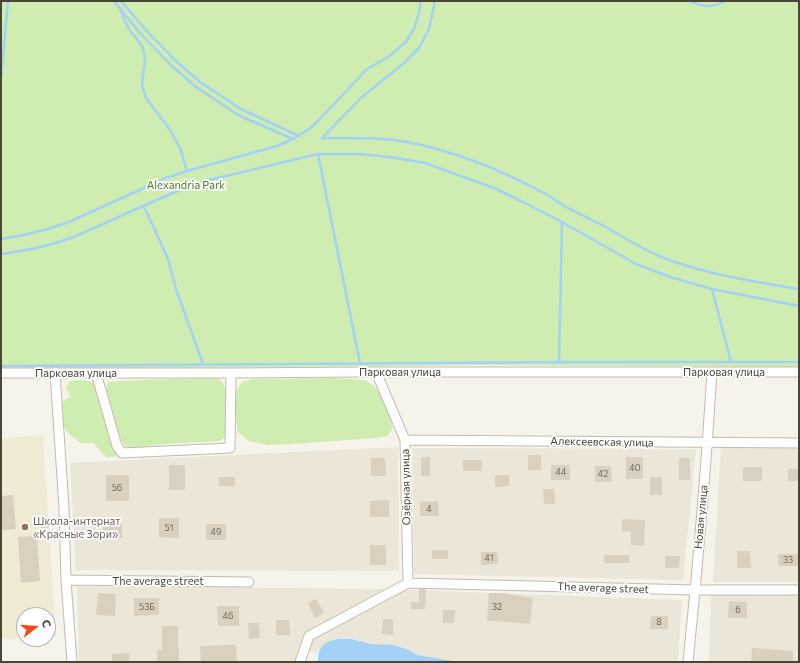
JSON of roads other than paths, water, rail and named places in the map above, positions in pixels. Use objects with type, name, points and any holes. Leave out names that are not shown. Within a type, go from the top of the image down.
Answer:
[{"type":"street","points":[[55,372],[72,662]]},
{"type":"street","name":"Озёрная улица","points":[[376,372],[405,440],[408,583]]},
{"type":"street","name":"Новая улица","points":[[688,662],[708,443],[712,372]]},
{"type":"street","name":"Парковая улица","points":[[1,373],[799,372]]},
{"type":"street","points":[[96,373],[117,446],[122,453],[230,448],[231,373]]},
{"type":"street","name":"Алексеевская улица","points":[[405,440],[799,443]]},
{"type":"street","name":"The average street","points":[[66,580],[250,582]]},
{"type":"street","points":[[300,662],[310,636],[408,583]]},
{"type":"street","name":"The average street","points":[[408,583],[695,590],[799,590]]},
{"type":"water","points":[[339,639],[351,639],[372,644],[394,645],[409,650],[417,655],[459,662],[318,662],[320,648],[325,643]]},
{"type":"waterway","points":[[1,79],[8,1]]},
{"type":"waterway","points":[[114,1],[139,32],[171,65],[196,87],[238,115],[293,139]]},
{"type":"waterway","points":[[121,1],[144,28],[175,60],[200,82],[241,109],[299,136]]},
{"type":"waterway","points":[[120,8],[130,31],[143,48],[145,60],[142,84],[146,98],[170,130],[180,148],[187,171],[277,146],[293,139],[309,129],[367,69],[388,57],[405,43],[414,29],[421,1]]},
{"type":"waterway","points":[[435,1],[429,29],[419,48],[404,63],[362,97],[322,138],[386,139],[425,146],[461,156],[496,170],[546,194],[566,207],[660,257],[717,274],[799,289]]},
{"type":"waterway","points":[[690,1],[698,5],[707,6],[716,5],[725,1]]},
{"type":"waterway","points":[[143,206],[180,190],[209,180],[318,154]]},
{"type":"waterway","points":[[360,363],[318,154],[358,154],[390,157],[425,163],[494,188],[562,222]]},
{"type":"waterway","points":[[1,239],[48,229],[69,222],[166,178],[187,171]]},
{"type":"waterway","points":[[1,254],[38,248],[56,243],[90,230],[143,206],[168,259],[176,289],[203,364]]},
{"type":"waterway","points":[[559,362],[562,222],[636,264],[670,277],[712,289]]},
{"type":"waterway","points":[[731,362],[712,289],[799,306]]},
{"type":"waterway","points":[[1,366],[799,362]]},
{"type":"place","name":"Школа-интернат «Красные Зори»","points":[[25,527]]},
{"type":"park label","name":"Alexandria Park","points":[[186,185]]}]
